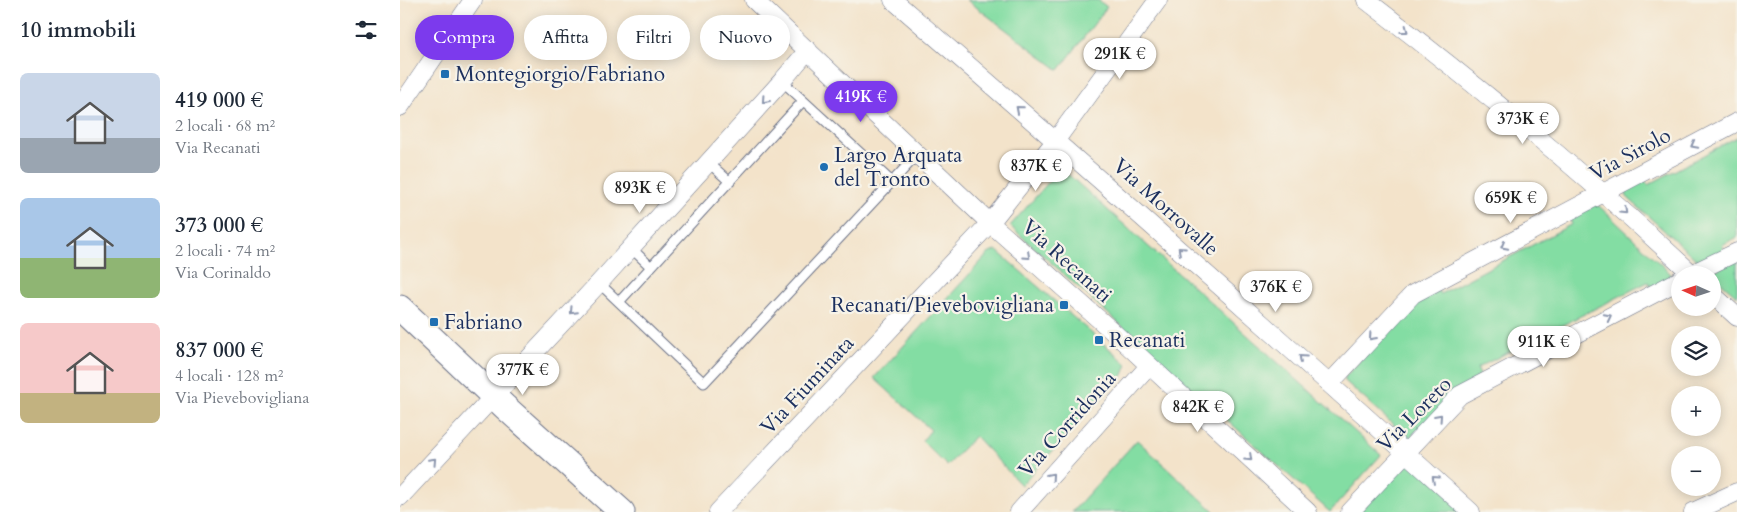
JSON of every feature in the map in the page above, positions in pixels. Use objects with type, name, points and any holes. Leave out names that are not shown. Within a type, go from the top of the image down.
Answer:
[{"type":"street","points":[[400,107],[474,0]]},
{"type":"street","name":"Via Recanati","points":[[754,0],[990,223],[1308,512]]},
{"type":"street","name":"Via Morrovalle","points":[[893,0],[1056,140],[1330,383],[1471,512]]},
{"type":"street","name":"Via Fiuminata","points":[[718,512],[990,223],[1056,140],[1158,0]]},
{"type":"street","points":[[1366,0],[1460,72],[1605,193],[1678,266]]},
{"type":"street","points":[[400,497],[599,283],[808,50]]},
{"type":"street","name":"Via Sirolo","points":[[1330,383],[1414,294],[1737,122]]},
{"type":"street","name":"Via Loreto","points":[[1708,266],[1737,252]]},
{"type":"street","name":"Via Loreto","points":[[1350,512],[1460,395],[1671,285]]},
{"type":"street","points":[[1721,302],[1737,317]]},
{"type":"street","points":[[400,308],[622,512]]},
{"type":"street","name":"Via Corridonia","points":[[1019,512],[1149,366]]},
{"type":"street","points":[[1693,512],[1737,492]]},
{"type":"lane","points":[[782,81],[892,182]]},
{"type":"lane","points":[[619,302],[803,101]]},
{"type":"lane","points":[[599,283],[704,382],[918,154]]},
{"type":"lane","points":[[709,162],[730,182]]},
{"type":"lane","points":[[630,248],[651,267]]},
{"type":"green space","points":[[967,0],[1098,0],[1107,7],[1059,70]]},
{"type":"green space","points":[[1737,137],[1737,237],[1722,245],[1724,251],[1699,262],[1627,197],[1625,191],[1644,179],[1648,185]]},
{"type":"green space","points":[[1061,168],[1381,455],[1330,512],[1010,226]]},
{"type":"green space","points":[[1594,205],[1599,206],[1671,274],[1669,279],[1651,288],[1648,282],[1477,368],[1480,375],[1409,439],[1345,381],[1345,377],[1412,302],[1437,289],[1440,294],[1572,224],[1569,218]]},
{"type":"green space","points":[[996,250],[1127,364],[1123,375],[1021,485],[975,436],[947,466],[922,441],[931,430],[874,378],[988,254]]},
{"type":"green space","points":[[1737,259],[1737,296],[1721,283],[1721,267]]},
{"type":"green space","points":[[1137,440],[1215,512],[1072,512]]},
{"type":"green space","points":[[1406,452],[1468,512],[1359,512]]},
{"type":"place","name":"Montegiorgio/Fabriano","points":[[445,74]]},
{"type":"place","name":"Largo Arquata del Tronto","points":[[824,167]]},
{"type":"place","name":"Recanati/Pievebovigliana","points":[[1064,305]]},
{"type":"place","name":"Fabriano","points":[[434,322]]},
{"type":"place","name":"Recanati","points":[[1099,340]]}]
